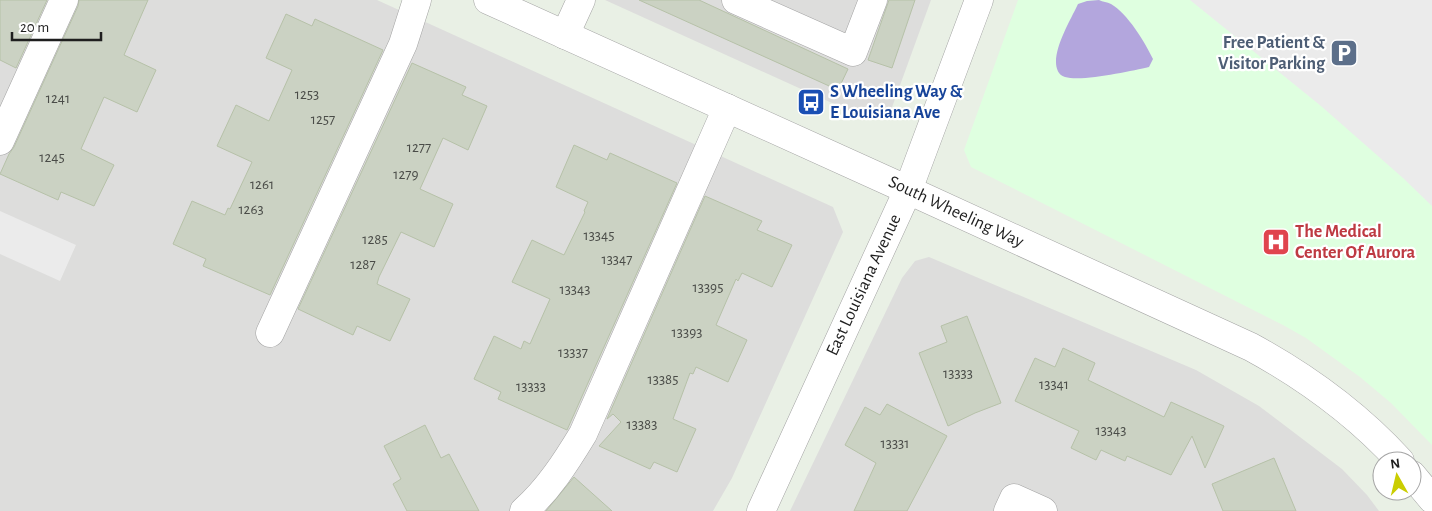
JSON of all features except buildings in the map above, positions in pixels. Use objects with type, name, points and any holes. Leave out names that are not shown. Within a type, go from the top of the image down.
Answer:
[{"type":"street","points":[[0,141],[64,0]]},
{"type":"street","points":[[270,332],[403,44],[417,0]]},
{"type":"street","name":"South Wheeling Way","points":[[488,0],[1242,343],[1294,372],[1339,404],[1390,451]]},
{"type":"street","points":[[565,35],[581,0]]},
{"type":"street","points":[[736,0],[853,52],[873,0]]},
{"type":"street","name":"East Louisiana Avenue","points":[[761,511],[908,190],[979,0]]},
{"type":"street","points":[[524,511],[565,465],[583,434],[727,108]]},
{"type":"street","points":[[1422,487],[1432,499]]},
{"type":"street","points":[[1008,511],[1014,498],[1043,511]]},
{"type":"shaded area","points":[[0,0],[377,0],[833,207],[843,232],[732,478],[713,511],[0,511]]},
{"type":"shaded area","points":[[605,0],[931,0],[891,110],[865,118]]},
{"type":"shaded area","name":"The Medical Center Of Aurora","points":[[1018,0],[1432,0],[1432,445],[1391,403],[1360,377],[1306,338],[971,167],[964,150]]},
{"type":"shaded area","points":[[1099,0],[1111,4],[1123,14],[1140,36],[1153,59],[1149,67],[1094,77],[1065,77],[1059,73],[1056,62],[1061,40],[1078,4]]},
{"type":"shaded area","name":"Free Patient & Visitor Parking","points":[[1190,0],[1432,0],[1432,206],[1321,106]]},
{"type":"shaded area","points":[[0,211],[76,245],[60,281],[0,254]]},
{"type":"shaded area","points":[[929,257],[1196,370],[1259,406],[1342,469],[1367,495],[1379,511],[790,511],[902,278],[915,261]]},
{"type":"place","name":"Free Patient & Visitor Parking","points":[[1344,53]]},
{"type":"place","name":"S Wheeling Way & E Louisiana Ave","points":[[811,102]]},
{"type":"place","name":"The Medical Center Of Aurora","points":[[1276,242]]}]
